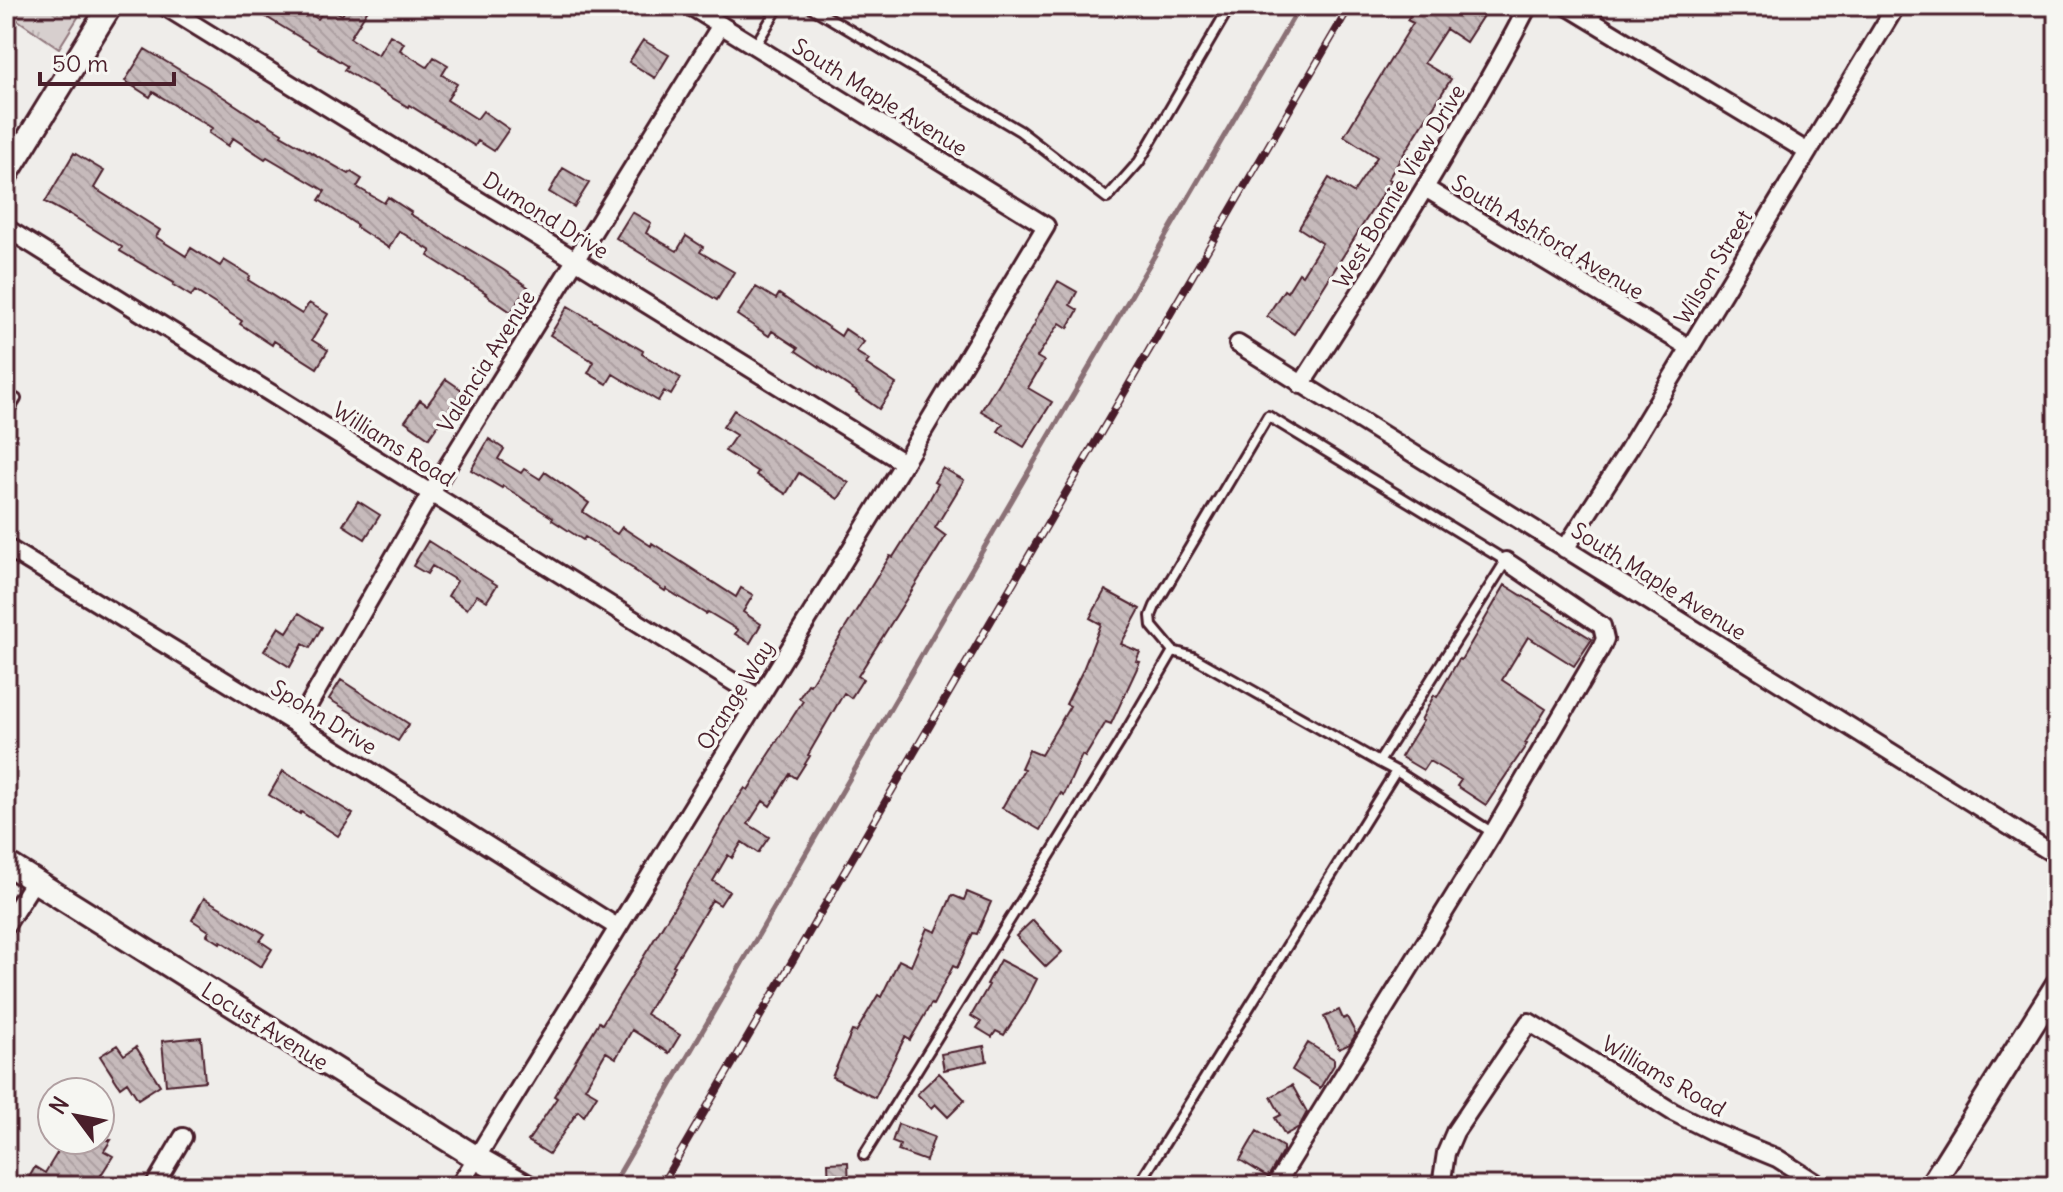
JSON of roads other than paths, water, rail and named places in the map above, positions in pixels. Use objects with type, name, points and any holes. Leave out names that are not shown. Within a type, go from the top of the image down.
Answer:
[{"type":"street","points":[[6,175],[110,6]]},
{"type":"street","name":"Dumond Drive","points":[[164,6],[904,463]]},
{"type":"street","name":"South Maple Avenue","points":[[690,6],[1046,226]]},
{"type":"street","name":"West Bonnie View Drive","points":[[1301,385],[1425,188],[1528,6]]},
{"type":"street","points":[[1567,6],[1808,152]]},
{"type":"street","name":"Wilson Street","points":[[1565,549],[1627,452],[1896,6]]},
{"type":"street","name":"Valencia Avenue","points":[[297,725],[431,493],[721,25]]},
{"type":"street","name":"South Ashford Avenue","points":[[1425,188],[1690,348]]},
{"type":"street","name":"Orange Way","points":[[459,1186],[904,463],[1046,226]]},
{"type":"street","name":"Williams Road","points":[[6,228],[759,698]]},
{"type":"street","name":"South Maple Avenue","points":[[1238,344],[2057,856]]},
{"type":"street","name":"Spohn Drive","points":[[6,547],[297,725],[617,927]]},
{"type":"street","points":[[1275,1186],[1493,833],[1605,639],[1602,626],[1597,622],[1506,561]]},
{"type":"street","name":"Locust Avenue","points":[[6,863],[526,1186]]},
{"type":"street","points":[[6,925],[34,881]]},
{"type":"street","points":[[1931,1186],[2057,985]]},
{"type":"street","name":"Williams Road","points":[[1441,1186],[1446,1153],[1455,1132],[1529,1022],[1673,1112],[1777,1158],[1821,1186]]},
{"type":"street","points":[[154,1186],[183,1137]]},
{"type":"lane","points":[[755,46],[779,6]]},
{"type":"lane","points":[[809,6],[1020,131],[1107,198],[1139,162],[1230,6]]},
{"type":"lane","points":[[6,415],[16,399]]},
{"type":"lane","points":[[1379,762],[1506,561],[1268,416],[1155,606],[1151,616],[1152,626],[1173,651],[1193,657],[1379,762],[1396,771],[1493,833]]},
{"type":"lane","points":[[864,1155],[1173,651]]},
{"type":"lane","points":[[1138,1186],[1396,771]]},
{"type":"waterway","points":[[612,1186],[1300,6]]},
{"type":"railway","points":[[661,1186],[1350,6]]}]
